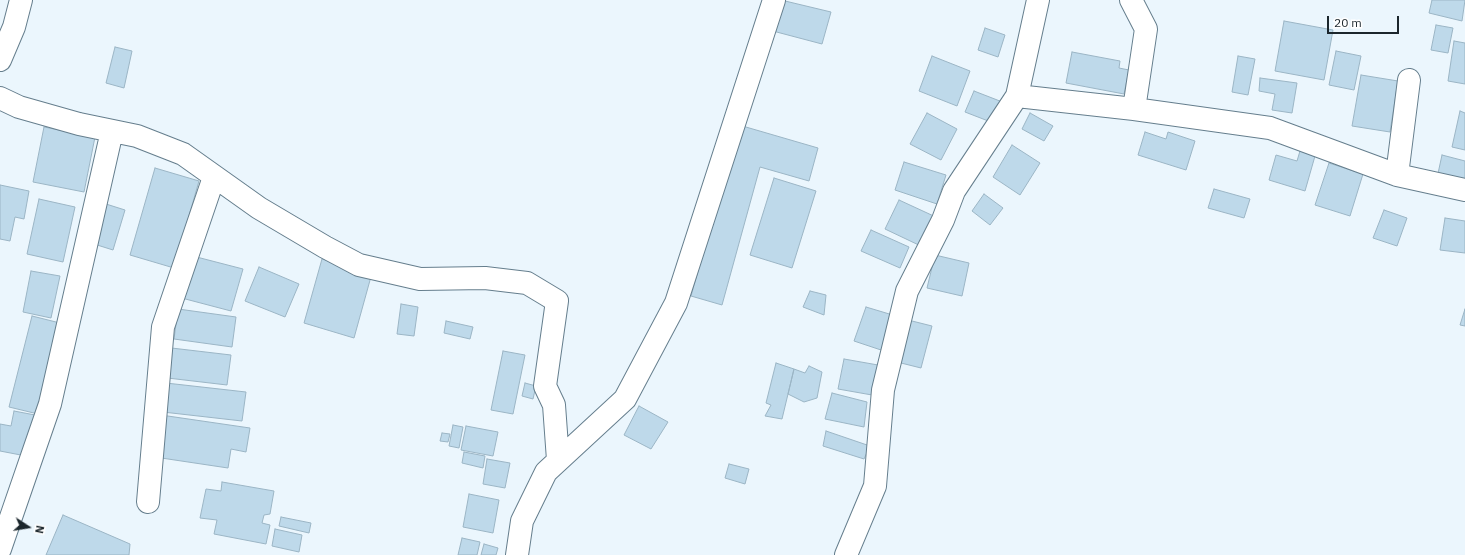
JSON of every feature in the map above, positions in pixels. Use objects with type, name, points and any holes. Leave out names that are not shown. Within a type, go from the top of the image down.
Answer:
[{"type":"street","points":[[0,60],[14,27],[21,0]]},
{"type":"street","points":[[517,555],[522,521],[546,472],[625,399],[676,303],[774,0]]},
{"type":"street","points":[[846,555],[874,486],[883,390],[907,291],[943,220],[954,191],[1017,96],[1038,0]]},
{"type":"street","points":[[1131,0],[1146,29],[1134,108]]},
{"type":"street","points":[[1397,175],[1409,80]]},
{"type":"street","points":[[1017,96],[1134,108],[1270,128],[1397,175],[1465,190]]},
{"type":"street","points":[[0,98],[19,107],[79,124],[137,136],[183,154],[259,208],[359,265],[420,279],[486,278],[527,283],[556,301],[545,386],[554,405],[558,460]]},
{"type":"street","points":[[0,549],[50,404],[112,131]]},
{"type":"street","points":[[148,502],[163,327],[214,177]]},
{"type":"building","points":[[781,0],[831,12],[822,44],[769,30]]},
{"type":"building","points":[[1432,0],[1465,0],[1462,21],[1429,13]]},
{"type":"building","points":[[1284,21],[1333,30],[1324,80],[1275,71]]},
{"type":"building","points":[[1436,25],[1453,28],[1448,53],[1431,50]]},
{"type":"building","points":[[985,28],[1005,35],[998,57],[978,50]]},
{"type":"building","points":[[1454,41],[1465,43],[1465,84],[1448,81]]},
{"type":"building","points":[[115,47],[132,51],[124,88],[106,83]]},
{"type":"building","points":[[1336,51],[1361,56],[1354,90],[1329,85]]},
{"type":"building","points":[[1072,52],[1120,61],[1119,68],[1129,70],[1124,94],[1066,83]]},
{"type":"building","points":[[932,56],[970,71],[957,106],[919,91]]},
{"type":"building","points":[[1238,56],[1255,59],[1248,95],[1232,92]]},
{"type":"building","points":[[1361,75],[1398,81],[1390,132],[1352,126]]},
{"type":"building","points":[[1260,78],[1297,83],[1292,113],[1272,110],[1275,94],[1259,91]]},
{"type":"building","points":[[974,91],[1005,103],[996,124],[965,112]]},
{"type":"building","points":[[1460,111],[1465,113],[1465,150],[1452,147]]},
{"type":"building","points":[[927,113],[957,129],[941,160],[910,144]]},
{"type":"building","points":[[1030,113],[1053,126],[1044,141],[1022,129]]},
{"type":"building","points":[[739,125],[818,148],[809,181],[760,167],[722,305],[691,296]]},
{"type":"building","points":[[44,127],[95,137],[84,192],[33,182]]},
{"type":"building","points":[[1145,132],[1166,139],[1168,132],[1195,141],[1186,170],[1138,155]]},
{"type":"building","points":[[1012,145],[1040,163],[1020,195],[993,177]]},
{"type":"building","points":[[1300,151],[1315,156],[1305,191],[1269,180],[1276,155],[1297,161]]},
{"type":"building","points":[[1442,155],[1465,161],[1465,185],[1437,178]]},
{"type":"building","points":[[904,162],[946,175],[937,204],[895,190]]},
{"type":"building","points":[[1329,163],[1363,174],[1350,216],[1315,205]]},
{"type":"building","points":[[155,168],[199,181],[174,268],[130,255]]},
{"type":"building","points":[[774,178],[816,191],[792,268],[750,255]]},
{"type":"building","points":[[0,185],[29,191],[24,219],[15,217],[10,241],[0,239]]},
{"type":"building","points":[[1214,189],[1250,199],[1244,218],[1208,208]]},
{"type":"building","points":[[984,194],[1003,208],[990,225],[972,211]]},
{"type":"building","points":[[39,199],[75,207],[63,262],[27,254]]},
{"type":"building","points":[[899,200],[938,218],[925,248],[885,229]]},
{"type":"building","points":[[106,204],[125,210],[113,250],[94,244]]},
{"type":"building","points":[[1384,210],[1407,218],[1397,246],[1373,238]]},
{"type":"building","points":[[1445,218],[1465,221],[1465,253],[1440,250]]},
{"type":"building","points":[[871,230],[909,247],[900,268],[861,251]]},
{"type":"building","points":[[185,254],[243,269],[231,311],[174,296]]},
{"type":"building","points":[[935,255],[969,263],[962,296],[927,288]]},
{"type":"building","points":[[322,259],[372,273],[354,338],[304,323]]},
{"type":"building","points":[[259,267],[299,284],[285,317],[245,301]]},
{"type":"building","points":[[31,271],[60,276],[51,318],[23,312]]},
{"type":"building","points":[[810,291],[826,295],[824,315],[803,307]]},
{"type":"building","points":[[401,304],[418,307],[414,336],[397,334]]},
{"type":"building","points":[[866,307],[896,316],[884,351],[854,341]]},
{"type":"building","points":[[178,309],[236,317],[232,347],[174,339]]},
{"type":"building","points":[[1465,309],[1465,326],[1460,325]]},
{"type":"building","points":[[32,316],[60,323],[38,414],[9,407]]},
{"type":"building","points":[[908,320],[932,326],[921,368],[897,362]]},
{"type":"building","points":[[446,321],[473,327],[470,339],[444,333]]},
{"type":"building","points":[[163,347],[231,355],[227,385],[159,377]]},
{"type":"building","points":[[503,351],[525,355],[513,414],[491,410]]},
{"type":"building","points":[[844,359],[878,365],[872,395],[838,389]]},
{"type":"building","points":[[776,363],[794,369],[782,419],[765,416],[771,405],[766,403]]},
{"type":"building","points":[[809,366],[822,372],[817,398],[804,402],[788,394],[794,369],[805,373]]},
{"type":"building","points":[[157,382],[246,392],[242,421],[154,411]]},
{"type":"building","points":[[525,383],[536,386],[533,399],[522,396]]},
{"type":"building","points":[[832,393],[867,402],[864,427],[825,419]]},
{"type":"building","points":[[639,406],[668,422],[651,449],[624,435]]},
{"type":"building","points":[[14,411],[35,415],[26,456],[0,451],[0,424],[11,426]]},
{"type":"building","points":[[154,414],[250,428],[246,452],[231,449],[228,468],[148,456]]},
{"type":"building","points":[[453,425],[463,427],[459,448],[449,446]]},
{"type":"building","points":[[466,426],[498,432],[493,456],[461,450]]},
{"type":"building","points":[[826,431],[870,446],[864,459],[823,446]]},
{"type":"building","points":[[442,433],[450,434],[448,442],[440,441]]},
{"type":"building","points":[[464,452],[485,456],[483,468],[462,463]]},
{"type":"building","points":[[487,459],[510,463],[505,488],[483,484]]},
{"type":"building","points":[[729,464],[749,469],[745,484],[725,478]]},
{"type":"building","points":[[222,482],[274,491],[270,514],[264,515],[262,523],[270,525],[266,544],[214,534],[217,520],[200,518],[206,489],[221,491]]},
{"type":"building","points":[[469,494],[499,500],[493,533],[463,527]]},
{"type":"building","points":[[63,515],[130,544],[129,555],[46,555]]},
{"type":"building","points":[[281,517],[311,523],[309,533],[279,526]]},
{"type":"building","points":[[275,529],[302,535],[299,552],[272,546]]},
{"type":"building","points":[[462,538],[480,542],[477,555],[458,555]]},
{"type":"building","points":[[484,544],[498,548],[496,555],[481,555]]}]
